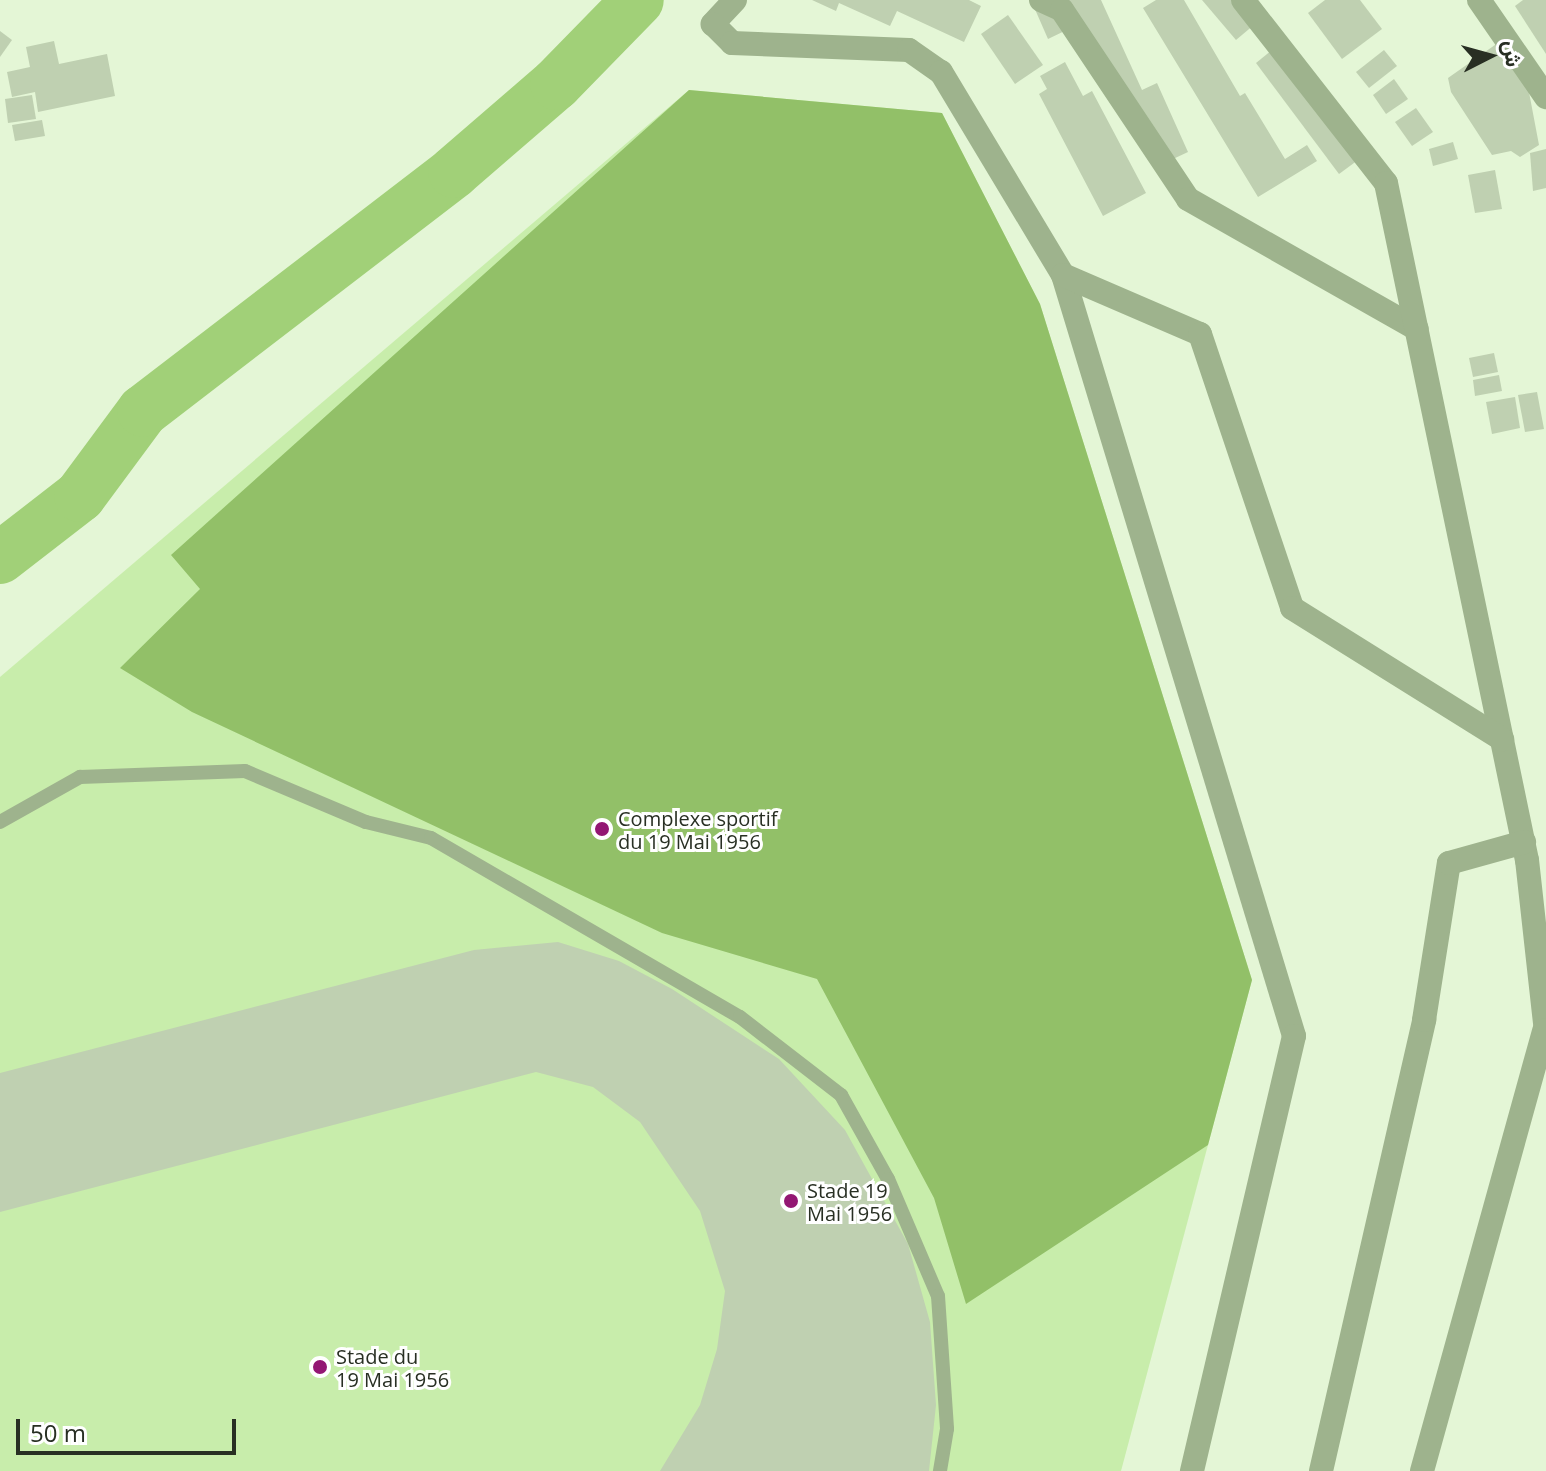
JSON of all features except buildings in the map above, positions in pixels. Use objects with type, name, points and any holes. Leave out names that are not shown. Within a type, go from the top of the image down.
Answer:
[{"type":"street","points":[[735,0],[713,24],[732,43],[909,50],[941,72],[1063,275],[1294,1036],[1192,1471]]},
{"type":"street","points":[[1041,0],[1062,10],[1188,199],[1417,329]]},
{"type":"street","points":[[1243,0],[1386,183],[1524,842],[1545,1031],[1427,1464]]},
{"type":"street","points":[[1479,0],[1546,97]]},
{"type":"street","points":[[1063,275],[1200,334],[1292,608],[1502,739]]},
{"type":"street","points":[[1321,1471],[1424,1020],[1449,863],[1524,842]]},
{"type":"lane","points":[[0,822],[80,777],[245,771],[366,822],[431,838],[740,1017],[841,1095],[888,1179],[938,1296],[947,1429],[940,1471]]},
{"type":"green space","name":"Complexe sportif du 19 Mai 1956","points":[[689,90],[942,113],[1040,304],[1252,980],[1121,1471],[0,1471],[0,677]]},
{"type":"green space","points":[[689,90],[942,113],[1040,304],[1252,980],[1208,1145],[966,1304],[934,1198],[817,979],[662,933],[192,712],[120,668],[200,589],[171,555]]},
{"type":"waterway","points":[[0,558],[80,496],[143,411],[454,172],[556,84],[638,0]]},
{"type":"place","name":"Complexe sportif du 19 Mai 1956","points":[[602,829]]},
{"type":"place","name":"Stade 19 Mai 1956","points":[[791,1201]]},
{"type":"place","name":"Stade du 19 Mai 1956","points":[[320,1367]]}]
